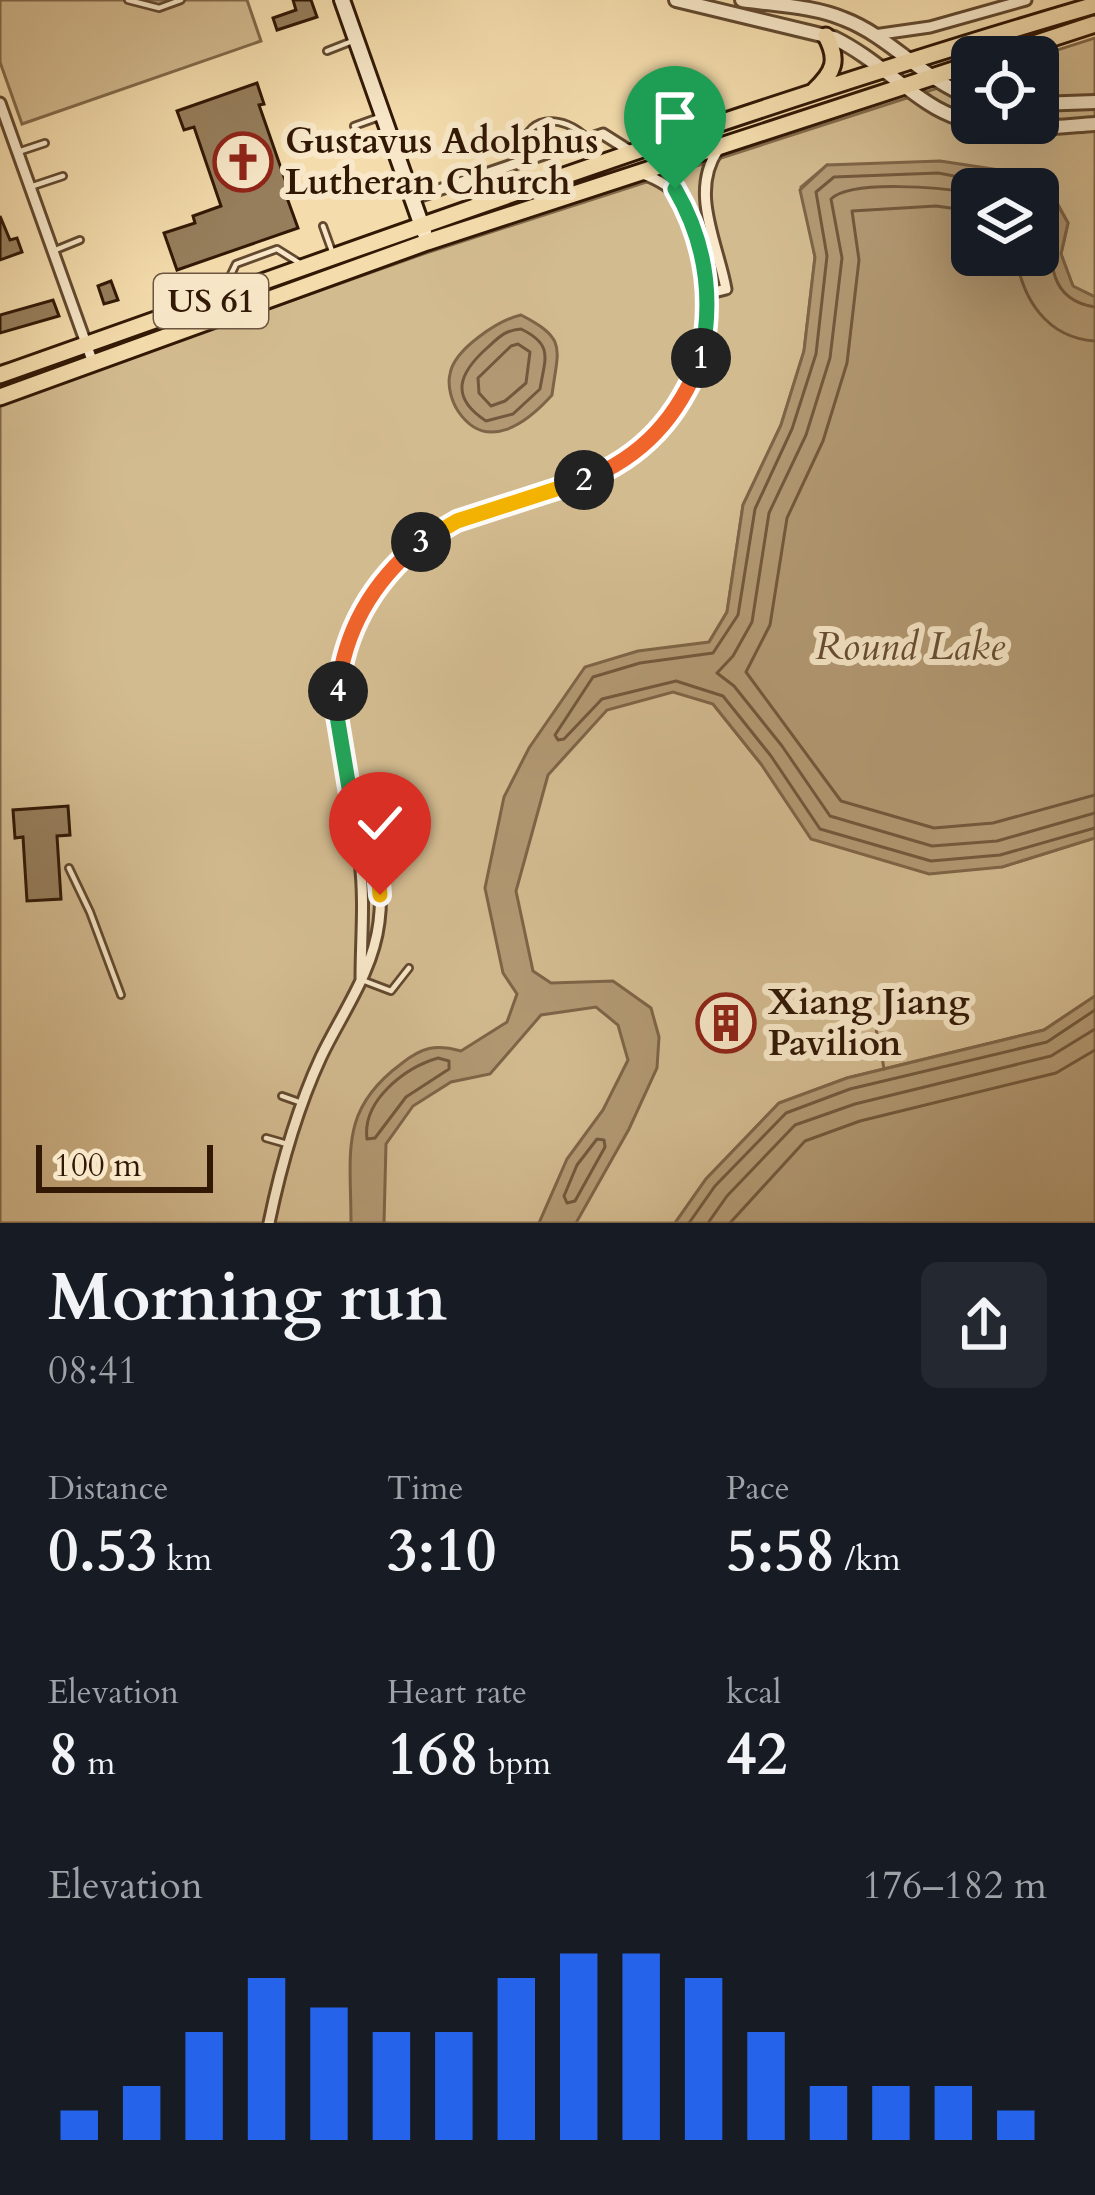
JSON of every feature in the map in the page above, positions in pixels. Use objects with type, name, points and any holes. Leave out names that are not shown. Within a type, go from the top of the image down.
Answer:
[{"type":"main road","points":[[342,0],[427,242]]},
{"type":"main road","name":"US 61","points":[[0,375],[421,224],[907,61],[1095,5]]},
{"type":"main road","points":[[1059,37],[1095,24]]},
{"type":"main road","points":[[812,92],[831,74],[835,61],[826,36]]},
{"type":"main road","name":"US 61","points":[[0,397],[427,242],[951,71]]},
{"type":"street","points":[[676,0],[826,36],[857,49],[905,86],[965,122],[992,128],[1095,124]]},
{"type":"street","points":[[742,0],[844,19],[951,88]]},
{"type":"street","points":[[874,35],[930,27],[1026,0]]},
{"type":"street","points":[[1059,103],[1095,102]]},
{"type":"street","points":[[0,103],[6,136],[17,152],[93,364]]},
{"type":"street","points":[[412,199],[603,134],[633,153]]},
{"type":"street","points":[[710,293],[726,289],[707,211],[705,173],[721,146]]},
{"type":"street","points":[[362,979],[365,908],[337,716],[338,686],[354,623],[372,592],[419,543],[457,521],[612,469],[643,448],[668,421],[701,361],[710,293],[690,217],[675,189],[640,173]]},
{"type":"street","points":[[690,217],[707,211]]},
{"type":"street","points":[[697,240],[714,234]]},
{"type":"street","points":[[269,1223],[302,1103],[362,979],[379,923],[370,803],[352,806]]},
{"type":"lane","points":[[128,0],[144,8],[181,0]]},
{"type":"lane","points":[[327,51],[356,40]]},
{"type":"lane","points":[[354,126],[383,116]]},
{"type":"lane","points":[[524,162],[522,147],[529,132],[542,122],[556,119],[576,126],[588,139]]},
{"type":"lane","points":[[17,152],[45,142]]},
{"type":"lane","points":[[30,187],[63,176]]},
{"type":"lane","points":[[323,226],[334,257]]},
{"type":"lane","points":[[53,251],[80,240]]},
{"type":"lane","points":[[220,297],[236,264],[277,249],[305,267]]},
{"type":"lane","points":[[69,868],[121,995]]},
{"type":"lane","points":[[362,979],[391,991],[409,968]]},
{"type":"lane","points":[[282,1096],[302,1103]]},
{"type":"lane","points":[[266,1138],[287,1144]]},
{"type":"shaded area","points":[[0,0],[247,0],[261,41],[22,124],[0,62]]},
{"type":"shaded area","points":[[1095,38],[1095,297],[1073,287],[1061,254],[1068,223],[1059,206],[1059,168],[951,168],[951,178],[827,165],[801,187],[815,257],[804,351],[781,425],[743,505],[727,612],[709,642],[713,704],[761,764],[1002,867],[1095,838],[1095,996],[1044,1030],[847,1078],[779,1103],[706,1179],[675,1223],[0,1223],[0,404],[423,254],[951,84],[951,144],[1059,144],[1059,49]]},
{"type":"water","name":"Round Lake","points":[[940,161],[987,168],[951,168],[951,276],[1059,276],[1059,207],[1068,223],[1061,254],[1073,286],[1095,297],[1095,838],[1002,867],[929,874],[811,839],[713,704],[673,692],[607,710],[548,775],[516,891],[533,971],[551,983],[613,981],[651,1008],[659,1037],[657,1068],[629,1129],[576,1223],[539,1223],[567,1159],[603,1110],[628,1060],[618,1025],[596,1007],[541,1015],[490,1074],[451,1082],[413,1106],[386,1144],[384,1223],[351,1223],[350,1154],[367,1098],[416,1054],[436,1048],[461,1051],[507,1022],[517,994],[503,973],[485,888],[504,797],[529,748],[585,667],[638,651],[709,642],[727,612],[743,505],[781,425],[804,351],[815,257],[800,190],[827,165]]},
{"type":"water","points":[[521,315],[553,338],[552,395],[506,430],[481,430],[469,424],[454,403],[449,384],[453,364],[479,337]]},
{"type":"water","points":[[1095,996],[1095,1223],[675,1223],[706,1179],[779,1103],[847,1078],[1044,1030]]},
{"type":"building","points":[[293,0],[311,0],[317,17],[277,30],[273,18],[296,10]]},
{"type":"building","name":"Gustavus Adolphus Lutheran Church","points":[[257,83],[264,104],[259,105],[298,228],[177,270],[164,233],[195,223],[193,216],[221,206],[194,127],[184,130],[177,111]]},
{"type":"building","points":[[0,216],[10,240],[17,238],[22,252],[0,260]]},
{"type":"building","points":[[111,281],[118,300],[104,304],[98,286]]},
{"type":"building","points":[[53,300],[59,316],[0,333],[0,315]]},
{"type":"building","points":[[68,806],[70,835],[57,836],[61,899],[27,901],[23,837],[15,838],[13,810]]},
{"type":"waterway","points":[[875,1016],[877,1036]]},
{"type":"waterway","points":[[882,1057],[884,1069]]},
{"type":"place","name":"Gustavus Adolphus Lutheran Church","points":[[243,162]]},
{"type":"place","name":"Xiang Jiang Pavilion","points":[[726,1023]]},
{"type":"route","points":[[380,895],[370,803],[352,806],[337,716],[343,656],[354,623],[372,592],[419,543],[457,521],[612,469],[643,448],[668,421],[701,361],[710,320],[710,293],[697,238],[675,189]]}]
